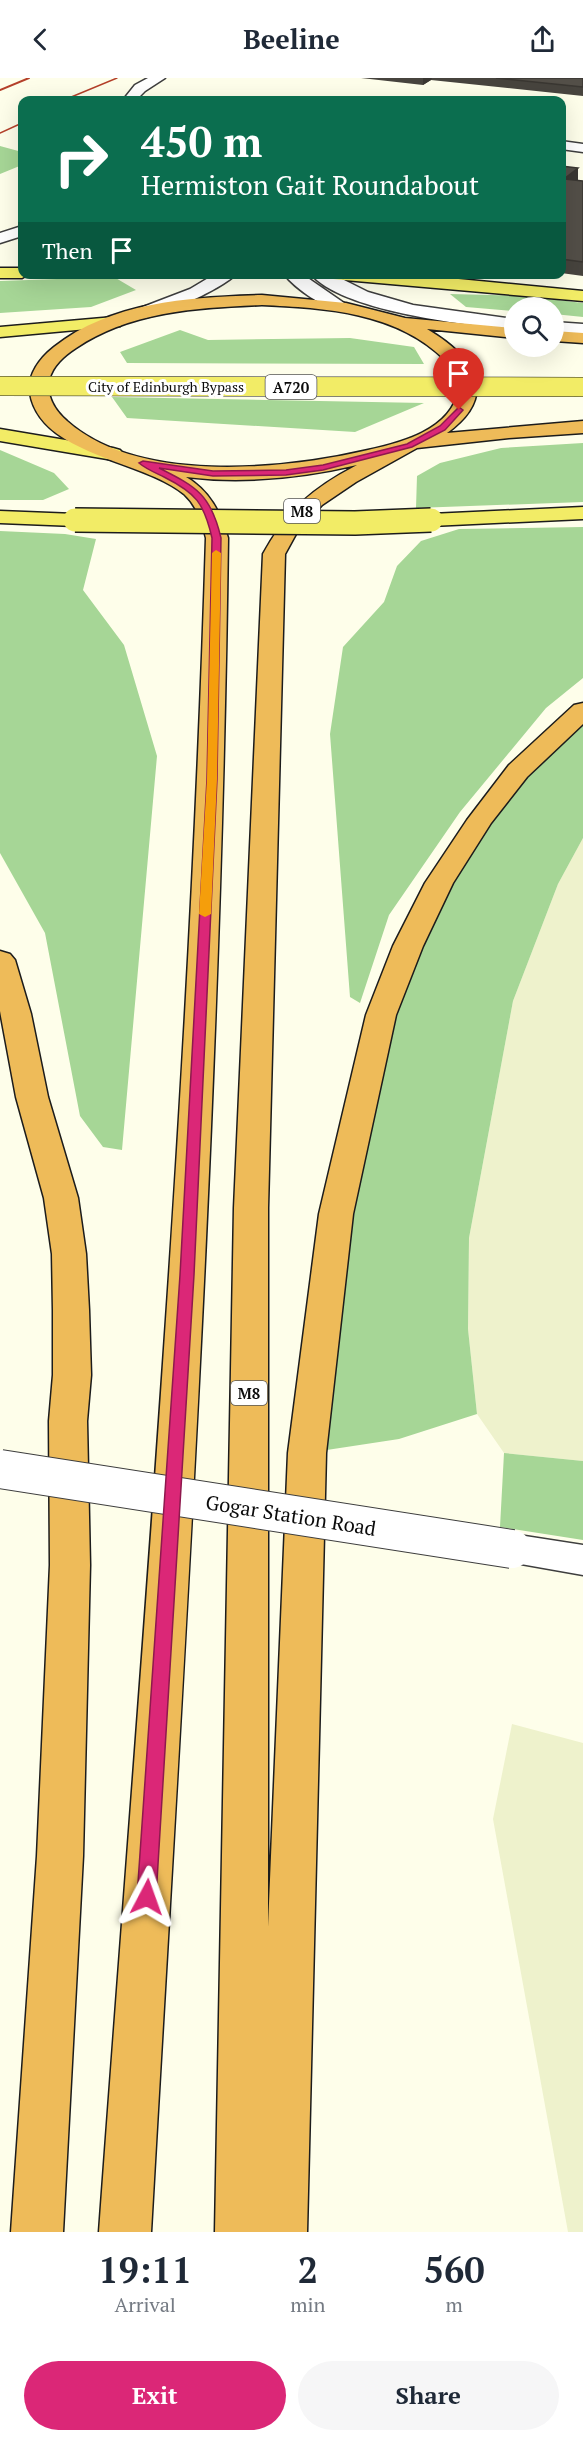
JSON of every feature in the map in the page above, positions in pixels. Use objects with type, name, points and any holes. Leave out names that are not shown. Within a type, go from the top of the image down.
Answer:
[{"type":"highway","points":[[504,332],[396,321],[343,307],[295,302],[233,301],[190,304],[141,314],[81,336],[63,348],[46,364],[39,380],[39,394],[44,408],[60,425],[86,444],[143,463],[213,474],[286,472],[323,467],[412,445],[469,435],[583,427]]},
{"type":"highway","points":[[396,321],[444,349],[456,360],[467,378],[468,393],[459,410],[442,428],[412,445]]},
{"type":"highway","points":[[564,337],[583,338]]},
{"type":"highway","name":"M8","points":[[241,2232],[251,1208],[274,554],[282,537],[311,501],[330,487],[412,445]]},
{"type":"highway","points":[[125,2232],[187,1275],[212,779],[217,538],[211,513],[199,496],[182,483],[143,463]]},
{"type":"highway","points":[[281,2232],[307,1453],[336,1214],[381,1015],[408,946],[440,883],[480,820],[518,771],[583,710]]},
{"type":"highway","points":[[0,960],[16,1014],[32,1096],[62,1198],[69,1254],[71,1310],[72,1375],[68,1421],[70,1565],[60,1845],[37,2232]]},
{"type":"main road","points":[[0,273],[18,273]]},
{"type":"main road","points":[[399,279],[583,296]]},
{"type":"main road","points":[[0,332],[114,322]]},
{"type":"main road","name":"City of Edinburgh Bypass","points":[[0,372],[583,373]]},
{"type":"main road","name":"City of Edinburgh Bypass","points":[[0,386],[583,387]]},
{"type":"main road","points":[[0,435],[112,454]]},
{"type":"main road","points":[[0,517],[334,523],[583,513]]},
{"type":"street","points":[[134,96],[140,88],[158,78]]},
{"type":"street","points":[[566,146],[583,148]]},
{"type":"street","points":[[0,238],[18,232]]},
{"type":"street","points":[[141,314],[196,293],[220,279]]},
{"type":"street","points":[[297,279],[303,285],[343,307]]},
{"type":"street","points":[[325,279],[370,298],[428,312],[504,323]]},
{"type":"street","points":[[564,328],[583,329]]},
{"type":"street","name":"Gogar Station Road","points":[[0,1469],[583,1560]]},
{"type":"green space","points":[[0,146],[18,151],[18,167],[0,174]]},
{"type":"green space","points":[[117,279],[136,290],[91,307],[0,313],[0,281]]},
{"type":"green space","points":[[450,294],[532,297],[504,297],[504,310],[466,307]]},
{"type":"green space","points":[[564,301],[583,303],[583,317],[564,315]]},
{"type":"green space","points":[[180,330],[208,340],[350,338],[414,347],[424,364],[127,363],[120,352]]},
{"type":"green space","points":[[112,397],[424,403],[355,432],[127,418]]},
{"type":"green space","points":[[583,443],[583,502],[416,508],[417,476],[440,463],[501,448]]},
{"type":"green space","points":[[0,450],[54,473],[69,489],[43,500],[0,500]]},
{"type":"green space","points":[[583,527],[583,678],[546,708],[460,812],[389,915],[360,1003],[350,997],[330,734],[343,647],[384,602],[397,566],[421,541],[459,529]]},
{"type":"green space","points":[[0,531],[65,534],[96,539],[83,590],[124,645],[157,756],[122,1150],[103,1147],[80,1116],[45,933],[0,853]]},
{"type":"green space","points":[[583,710],[583,838],[558,884],[513,1001],[469,1238],[468,1329],[477,1414],[399,1439],[307,1453],[381,1015],[480,820]]},
{"type":"green space","points":[[583,838],[583,1461],[504,1453],[477,1414],[468,1329],[469,1238],[513,1001],[558,884]]},
{"type":"green space","points":[[504,1453],[583,1461],[583,1540],[500,1527]]},
{"type":"green space","points":[[512,1724],[583,1743],[583,2232],[568,2232],[493,1819]]},
{"type":"building","points":[[496,78],[583,78],[583,87]]},
{"type":"building","points":[[566,167],[578,168],[566,177]]},
{"type":"building","points":[[566,179],[583,181],[583,262],[566,260]]},
{"type":"tram line","points":[[74,96],[117,78]]},
{"type":"tram line","points":[[0,133],[18,125]]},
{"type":"railway","points":[[0,90],[29,78]]},
{"type":"slow traffic","points":[[205,914],[212,779],[216,553]]},
{"type":"route","points":[[147,1897],[187,1275],[212,779],[217,538],[211,513],[199,496],[182,483],[143,463],[213,474],[286,472],[323,467],[410,446],[442,428],[459,410]]}]
